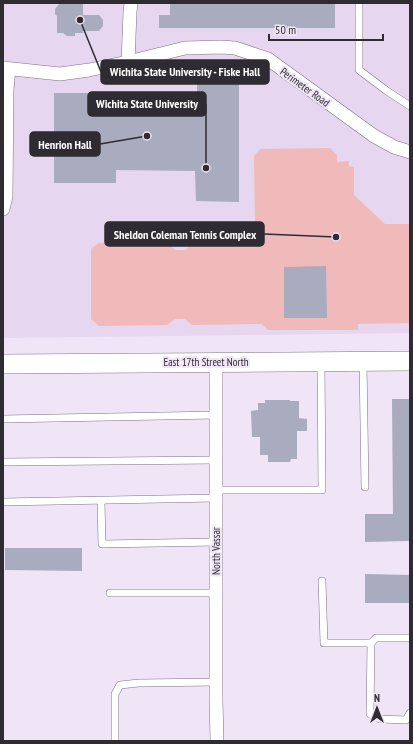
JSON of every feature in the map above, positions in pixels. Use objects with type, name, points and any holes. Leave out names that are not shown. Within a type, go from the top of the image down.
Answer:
[{"type":"street","points":[[128,62],[131,3]]},
{"type":"street","name":"Perimeter Road","points":[[6,68],[60,74],[128,62],[185,48],[235,48],[268,59],[374,136],[394,147],[410,152]]},
{"type":"street","points":[[3,209],[6,196],[8,90],[6,68]]},
{"type":"street","name":"East 17th Street North","points":[[3,364],[410,361]]},
{"type":"street","name":"North Vassar","points":[[216,362],[217,741]]},
{"type":"lane","points":[[359,3],[359,70],[410,106]]},
{"type":"lane","points":[[363,361],[365,487]]},
{"type":"lane","points":[[3,502],[101,501],[216,494],[322,490],[321,362]]},
{"type":"lane","points":[[3,419],[216,415]]},
{"type":"lane","points":[[3,462],[216,460]]},
{"type":"lane","points":[[101,501],[102,544],[216,542]]},
{"type":"lane","points":[[322,581],[324,643],[371,643]]},
{"type":"lane","points":[[110,593],[216,593]]},
{"type":"lane","points":[[410,638],[376,638],[371,643],[370,714],[380,719],[406,720],[410,712]]},
{"type":"lane","points":[[115,741],[115,694],[120,685],[139,683],[216,682]]},
{"type":"shaded area","points":[[3,3],[410,3],[410,333],[3,338]]},
{"type":"shaded area","points":[[330,148],[337,155],[337,162],[349,161],[349,166],[354,167],[354,195],[385,224],[410,224],[410,323],[358,324],[358,330],[268,330],[262,324],[192,325],[185,319],[175,319],[167,325],[99,326],[91,319],[91,249],[98,243],[167,242],[175,250],[186,250],[192,242],[262,242],[262,232],[255,226],[254,156],[260,149]]},
{"type":"building","points":[[60,3],[83,3],[83,15],[99,15],[103,20],[103,26],[99,31],[83,31],[83,33],[75,33],[75,36],[67,36],[63,33],[57,33],[57,16],[55,14],[55,9]]},
{"type":"building","points":[[170,3],[335,3],[335,28],[159,28],[159,15],[170,15]]},
{"type":"building","points":[[239,71],[239,202],[196,201],[195,171],[116,170],[116,183],[54,183],[54,93],[116,93],[116,104],[197,104],[197,72]]},
{"type":"building","points":[[326,266],[327,318],[284,318],[284,267]]},
{"type":"building","points":[[392,399],[410,399],[410,541],[365,542],[365,514],[393,514]]},
{"type":"building","points":[[265,400],[299,401],[299,418],[307,419],[307,431],[297,431],[297,459],[291,459],[290,462],[268,462],[268,455],[260,455],[260,437],[252,437],[251,411],[258,410],[258,403],[265,403]]},
{"type":"building","points":[[5,548],[82,548],[82,571],[5,570]]},
{"type":"building","points":[[365,574],[410,575],[410,603],[365,603]]},
{"type":"place","name":"Wichita State University - Fiske Hall","points":[[80,20]]},
{"type":"place","name":"Henrion Hall","points":[[147,136]]},
{"type":"place","name":"Wichita State University","points":[[206,168]]},
{"type":"place","name":"Sheldon Coleman Tennis Complex","points":[[336,237]]}]
